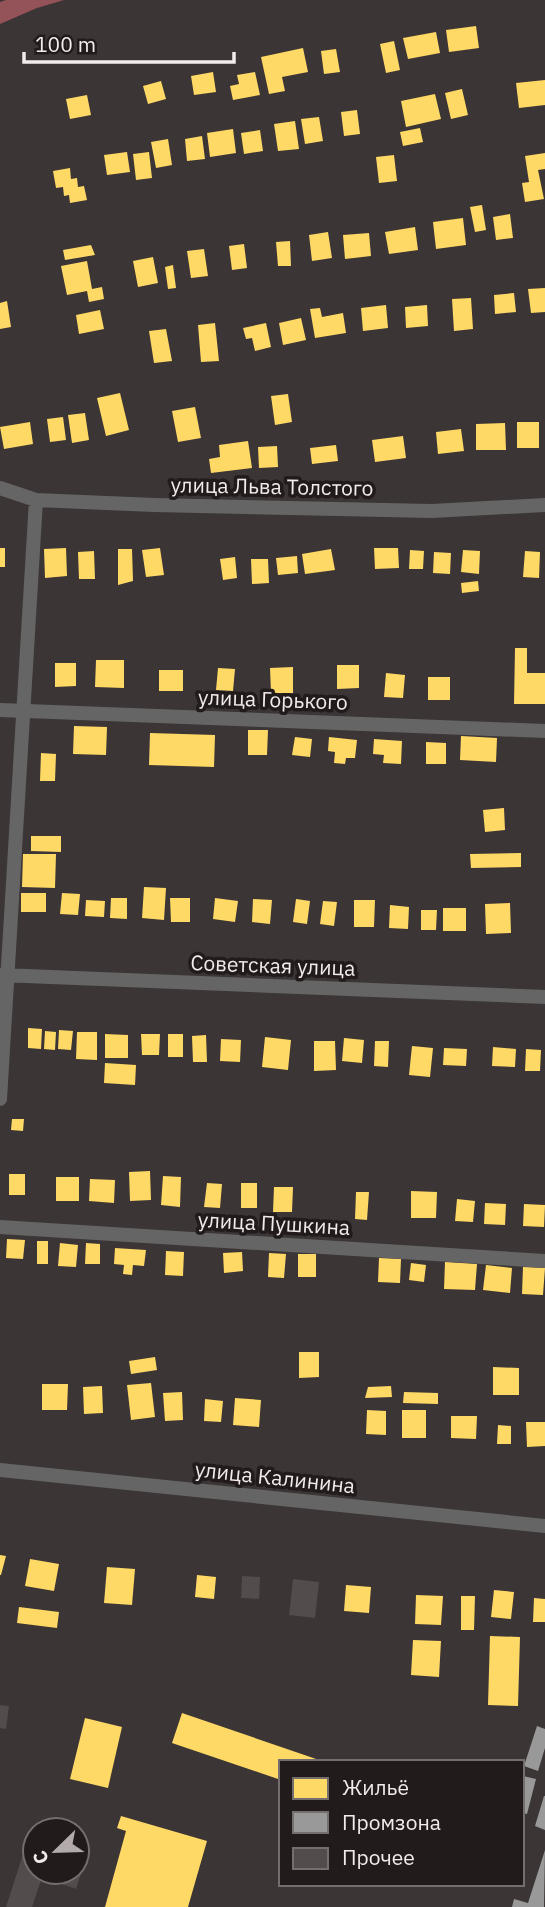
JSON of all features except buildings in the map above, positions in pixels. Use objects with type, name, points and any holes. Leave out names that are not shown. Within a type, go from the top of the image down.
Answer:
[{"type":"street","name":"улица Льва Толстого","points":[[0,488],[36,500],[154,505],[432,511],[545,505]]},
{"type":"street","points":[[0,1099],[4,975],[25,712],[36,500]]},
{"type":"street","name":"улица Горького","points":[[0,710],[545,731]]},
{"type":"street","name":"Советская улица","points":[[4,975],[545,997]]},
{"type":"street","name":"улица Пушкина","points":[[0,1227],[545,1261]]},
{"type":"street","name":"улица Калинина","points":[[0,1470],[545,1526]]},
{"type":"shaded area","points":[[64,0],[0,24],[0,2]]}]
